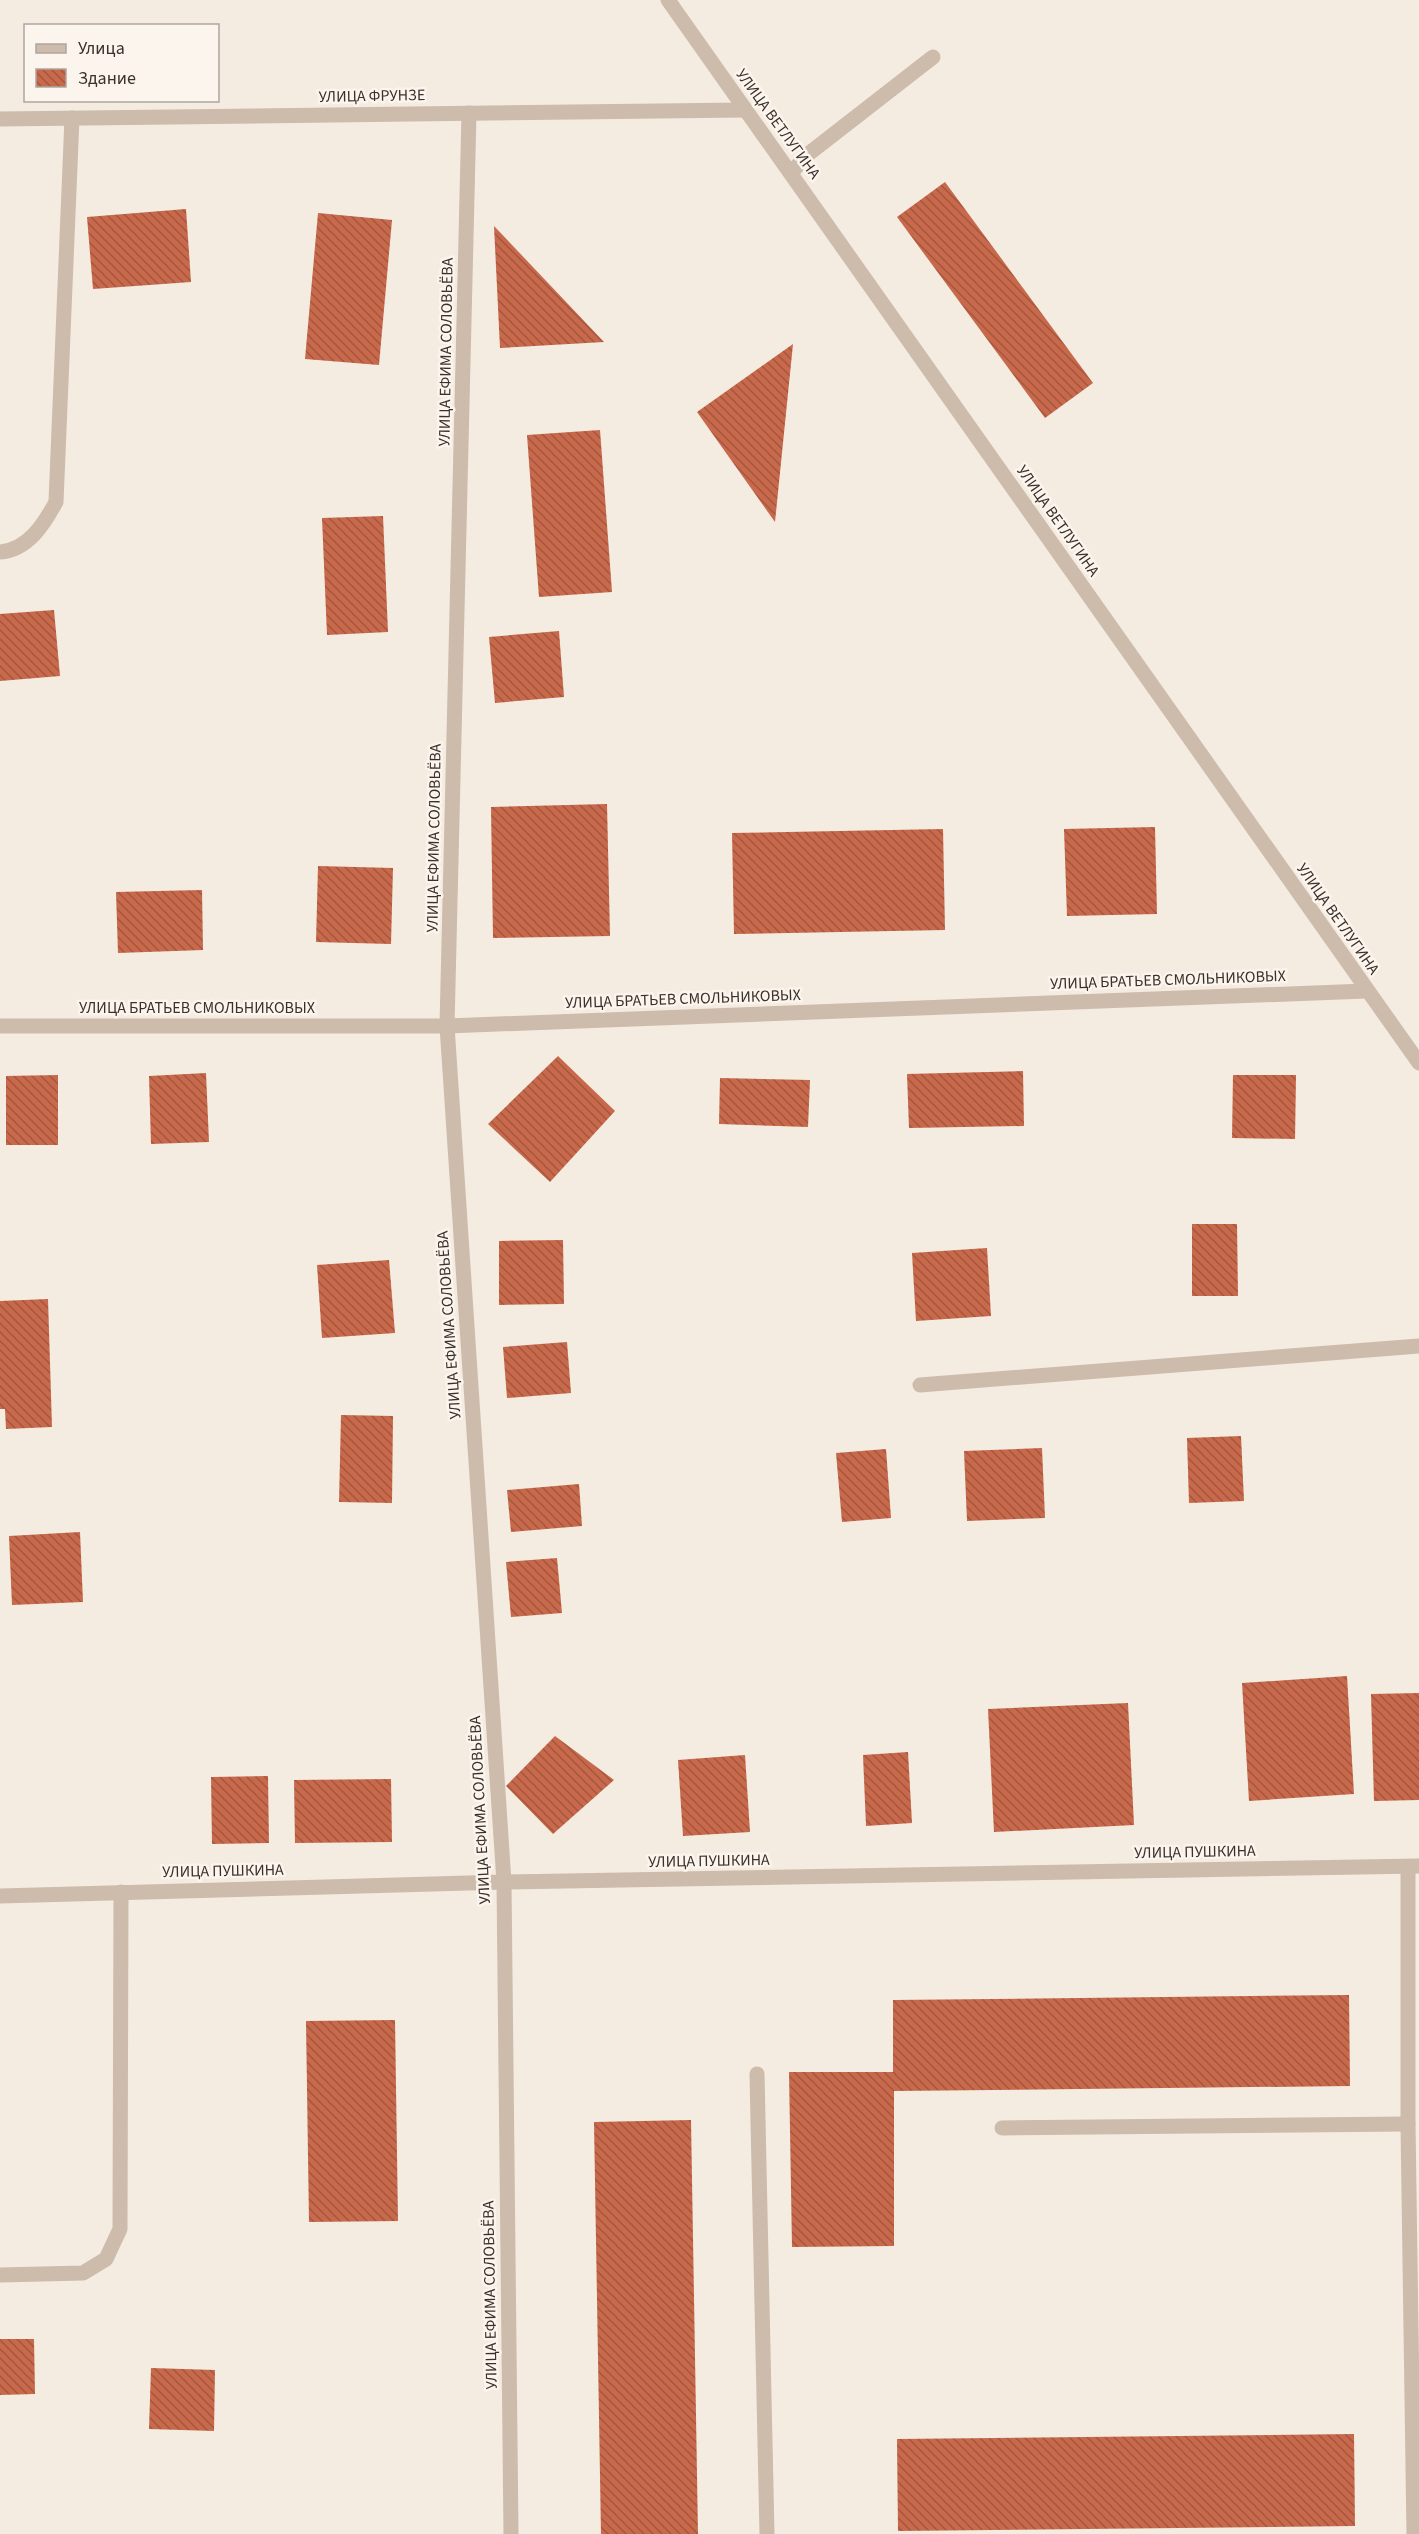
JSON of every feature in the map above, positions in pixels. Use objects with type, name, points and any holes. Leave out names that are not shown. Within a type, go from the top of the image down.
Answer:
[{"type":"street","name":"УЛИЦА ВЕТЛУГИНА","points":[[668,0],[744,110],[792,172],[1366,991],[1413,1042],[1419,1063]]},
{"type":"street","points":[[792,172],[807,155],[933,57]]},
{"type":"street","name":"УЛИЦА ФРУНЗЕ","points":[[0,119],[744,110]]},
{"type":"street","name":"УЛИЦА ЕФИМА СОЛОВЬЁВА","points":[[469,113],[447,1026],[504,1882],[511,2534]]},
{"type":"street","points":[[0,552],[8,551],[40,531],[56,502],[72,118]]},
{"type":"street","name":"УЛИЦА БРАТЬЕВ СМОЛЬНИКОВЫХ","points":[[0,1026],[447,1026],[1366,991]]},
{"type":"street","points":[[920,1385],[1419,1346]]},
{"type":"street","points":[[1414,1867],[1408,2124],[1414,2534]]},
{"type":"street","name":"УЛИЦА ПУШКИНА","points":[[0,1896],[504,1882],[1414,1867]]},
{"type":"street","points":[[0,2275],[83,2273],[106,2259],[120,2229],[121,1892]]},
{"type":"street","points":[[757,2074],[767,2534]]},
{"type":"street","points":[[1002,2128],[1408,2124]]},
{"type":"building","points":[[945,182],[1093,383],[1045,418],[897,217]]},
{"type":"building","points":[[186,209],[191,282],[93,289],[87,217]]},
{"type":"building","points":[[318,213],[392,220],[379,365],[305,359]]},
{"type":"building","points":[[494,226],[604,342],[500,348]]},
{"type":"building","points":[[793,344],[775,522],[697,412]]},
{"type":"building","points":[[600,430],[612,592],[539,597],[527,435]]},
{"type":"building","points":[[383,516],[388,632],[327,635],[322,518]]},
{"type":"building","points":[[54,610],[60,676],[0,681],[0,614]]},
{"type":"building","points":[[559,631],[564,697],[495,703],[489,637]]},
{"type":"building","points":[[607,804],[610,936],[493,938],[491,807]]},
{"type":"building","points":[[1155,827],[1157,914],[1067,916],[1064,829]]},
{"type":"building","points":[[943,829],[945,930],[734,934],[732,833]]},
{"type":"building","points":[[318,866],[393,868],[391,944],[316,942]]},
{"type":"building","points":[[202,890],[203,950],[118,953],[116,892]]},
{"type":"building","points":[[558,1056],[615,1111],[550,1182],[488,1124]]},
{"type":"building","points":[[1023,1071],[1024,1126],[909,1128],[907,1074]]},
{"type":"building","points":[[206,1073],[209,1142],[151,1144],[149,1076]]},
{"type":"building","points":[[58,1075],[58,1145],[6,1145],[6,1076]]},
{"type":"building","points":[[1233,1075],[1296,1075],[1295,1139],[1232,1138]]},
{"type":"building","points":[[720,1078],[810,1080],[808,1127],[719,1124]]},
{"type":"building","points":[[1192,1224],[1237,1224],[1238,1296],[1192,1296]]},
{"type":"building","points":[[563,1240],[564,1304],[499,1305],[499,1241]]},
{"type":"building","points":[[987,1248],[991,1316],[916,1321],[912,1253]]},
{"type":"building","points":[[389,1260],[395,1333],[322,1338],[317,1265]]},
{"type":"building","points":[[48,1299],[52,1427],[6,1429],[5,1409],[0,1409],[0,1301]]},
{"type":"building","points":[[567,1342],[571,1393],[507,1398],[503,1347]]},
{"type":"building","points":[[341,1415],[393,1416],[392,1503],[339,1502]]},
{"type":"building","points":[[1241,1436],[1244,1501],[1189,1503],[1187,1438]]},
{"type":"building","points":[[1042,1448],[1045,1518],[967,1521],[964,1451]]},
{"type":"building","points":[[886,1449],[891,1518],[842,1522],[836,1453]]},
{"type":"building","points":[[579,1484],[582,1526],[511,1532],[507,1490]]},
{"type":"building","points":[[80,1532],[83,1602],[12,1605],[9,1536]]},
{"type":"building","points":[[557,1558],[562,1613],[511,1617],[506,1562]]},
{"type":"building","points":[[1347,1676],[1354,1794],[1249,1801],[1242,1683]]},
{"type":"building","points":[[1419,1693],[1419,1800],[1374,1801],[1371,1694]]},
{"type":"building","points":[[1128,1703],[1134,1825],[994,1832],[988,1709]]},
{"type":"building","points":[[555,1736],[614,1780],[553,1834],[506,1786]]},
{"type":"building","points":[[908,1752],[912,1823],[866,1826],[863,1755]]},
{"type":"building","points":[[745,1755],[750,1832],[683,1836],[678,1760]]},
{"type":"building","points":[[268,1776],[269,1843],[212,1844],[211,1777]]},
{"type":"building","points":[[391,1779],[392,1842],[295,1843],[294,1780]]},
{"type":"building","points":[[1349,1995],[1350,2086],[894,2091],[894,2246],[792,2247],[789,2072],[893,2072],[893,2000]]},
{"type":"building","points":[[395,2020],[398,2221],[309,2222],[306,2021]]},
{"type":"building","points":[[691,2120],[698,2534],[601,2534],[594,2122]]},
{"type":"building","points":[[0,2339],[34,2339],[35,2394],[0,2395]]},
{"type":"building","points":[[151,2368],[215,2370],[214,2431],[149,2429]]},
{"type":"building","points":[[1354,2434],[1355,2526],[898,2531],[897,2439]]}]
